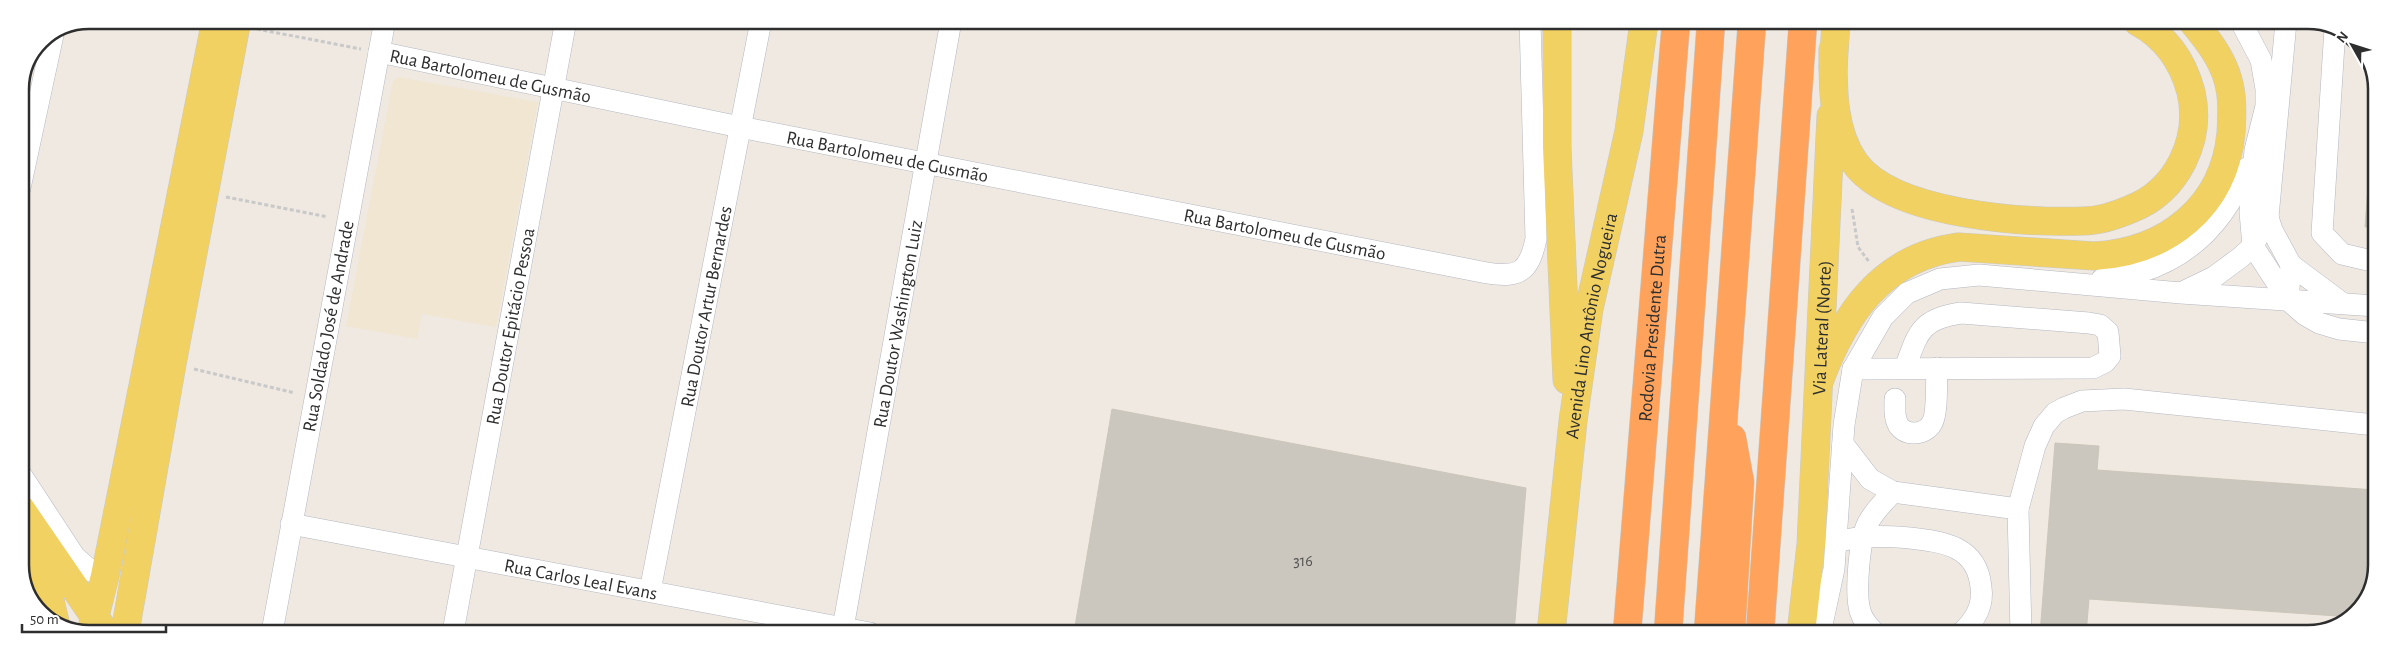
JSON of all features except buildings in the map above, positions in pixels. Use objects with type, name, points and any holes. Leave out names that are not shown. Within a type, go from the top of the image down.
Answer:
[{"type":"highway","points":[[1654,279],[1644,230],[1658,29]]},
{"type":"highway","name":"Rodovia Presidente Dutra","points":[[1628,625],[1675,29]]},
{"type":"highway","name":"Rodovia Presidente Dutra","points":[[1669,625],[1711,29]]},
{"type":"highway","points":[[1709,625],[1751,29]]},
{"type":"highway","points":[[1761,625],[1803,29]]},
{"type":"highway","points":[[1725,394],[1740,482],[1731,625]]},
{"type":"main road","points":[[98,625],[104,576],[214,29]]},
{"type":"main road","points":[[126,625],[172,364],[235,29]]},
{"type":"main road","points":[[1557,29],[1557,147],[1564,329],[1568,393],[1573,421]]},
{"type":"main road","name":"Avenida Lino Antônio Nogueira","points":[[1552,625],[1573,421],[1589,309],[1629,131],[1643,29]]},
{"type":"main road","name":"Via Lateral (Norte)","points":[[1802,625],[1811,544],[1835,29]]},
{"type":"main road","points":[[1833,50],[1833,96],[1844,140],[1855,163],[1872,180],[1886,189],[1915,200],[1971,214],[2086,221],[2132,209],[2149,200],[2169,184],[2182,164],[2191,142],[2194,110],[2187,78],[2170,48],[2150,29]]},
{"type":"main road","points":[[1819,382],[1844,326],[1863,298],[1883,279],[1919,257],[1940,250],[1979,247],[2094,256],[2114,255],[2143,248],[2177,229],[2208,199],[2217,187],[2225,166],[2232,122],[2228,80],[2219,57],[2199,29]]},
{"type":"main road","points":[[29,522],[97,625]]},
{"type":"main road","points":[[34,530],[53,613]]},
{"type":"main road","points":[[99,625],[113,604],[134,579]]},
{"type":"street","name":"Rua Soldado José de Andrade","points":[[273,625],[313,397],[383,29]]},
{"type":"street","name":"Rua Doutor Epitácio Pessoa","points":[[454,625],[564,29]]},
{"type":"street","name":"Rua Doutor Artur Bernardes","points":[[650,591],[759,29]]},
{"type":"street","name":"Rua Doutor Washington Luiz","points":[[844,625],[950,29]]},
{"type":"street","name":"Rua Bartolomeu de Gusmão","points":[[379,52],[740,127],[927,162],[1487,274],[1512,276],[1530,259],[1536,239],[1530,29]]},
{"type":"street","points":[[2074,284],[2140,272],[2172,259],[2196,244],[2218,220],[2237,192],[2254,150],[2266,106],[2266,89],[2261,60],[2246,29]]},
{"type":"street","points":[[2181,293],[2233,264],[2253,246],[2268,217],[2285,29]]},
{"type":"street","points":[[2335,35],[2322,233],[2342,254],[2368,260]]},
{"type":"street","points":[[29,146],[52,42]]},
{"type":"street","points":[[2254,150],[2250,212],[2253,246],[2288,300],[2319,323],[2339,329],[2368,332]]},
{"type":"street","points":[[2268,217],[2272,230],[2291,265],[2342,303]]},
{"type":"street","points":[[2288,300],[2291,265]]},
{"type":"street","points":[[1822,625],[1834,569],[1847,398],[1853,369],[1883,317],[1907,293],[1940,279],[1979,275],[2181,293],[2368,305]]},
{"type":"street","points":[[1853,369],[2093,368],[2105,362],[2110,356],[2108,332],[2100,325],[2089,323],[1961,313],[1941,316],[1922,330],[1905,368]]},
{"type":"street","points":[[1895,399],[1896,421],[1900,428],[1906,432],[1918,433],[1928,428],[1934,418],[1937,368]]},
{"type":"street","points":[[2021,625],[2018,509],[2035,446],[2044,426],[2055,413],[2082,401],[2124,399],[2368,424]]},
{"type":"street","points":[[1843,444],[1870,479],[1893,492],[2018,509]]},
{"type":"street","points":[[29,487],[75,556],[91,571],[104,576]]},
{"type":"street","points":[[1866,625],[1860,612],[1858,595],[1863,536],[1875,512],[1893,492]]},
{"type":"street","name":"Rua Carlos Leal Evans","points":[[291,524],[827,625]]},
{"type":"street","points":[[1837,542],[1863,536],[1878,535],[1942,542],[1954,546],[1965,554],[1974,565],[1980,577],[1982,593],[1979,611],[1971,625]]},
{"type":"path","name":"Rua Bartolomeu de Gusmão","points":[[264,30],[379,52]]},
{"type":"path","points":[[233,199],[348,220]]},
{"type":"path","points":[[1851,202],[1858,247],[1883,279]]},
{"type":"path","points":[[199,370],[313,397]]},
{"type":"shaded area","points":[[398,77],[538,102],[496,327],[422,314],[417,339],[346,326],[393,81]]}]
